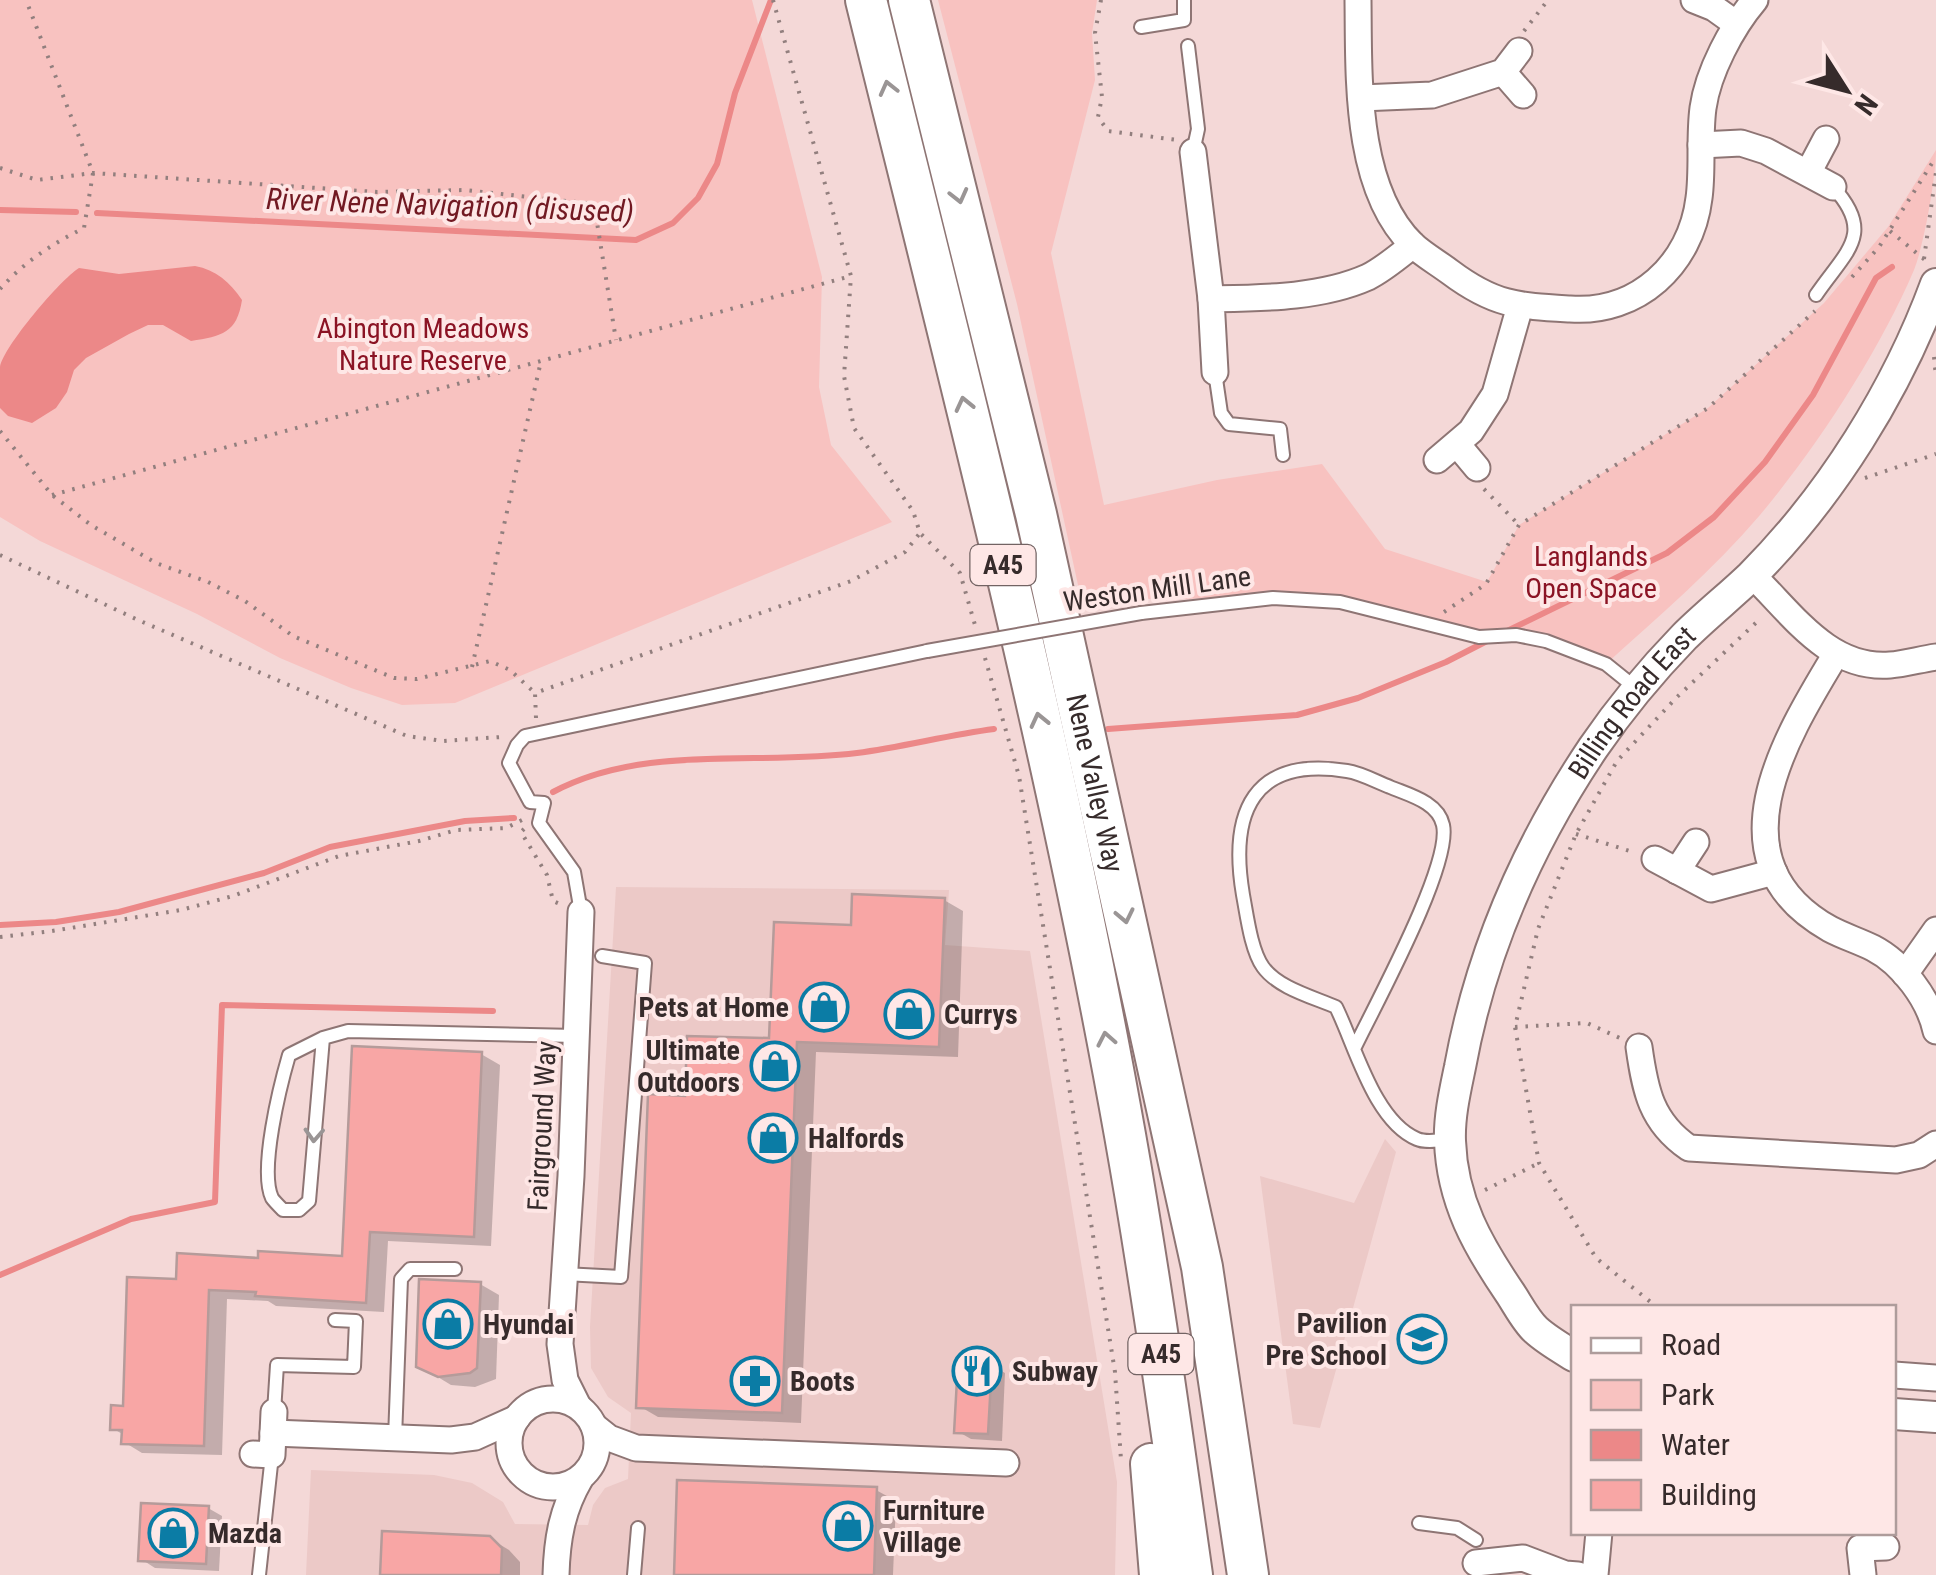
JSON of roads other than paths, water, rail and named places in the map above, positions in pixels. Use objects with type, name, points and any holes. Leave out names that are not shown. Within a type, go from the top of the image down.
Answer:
[{"type":"highway","name":"Nene Valley Way","points":[[866,0],[1041,726],[1124,1134],[1192,1575]]},
{"type":"highway","name":"Nene Valley Way","points":[[909,0],[1036,514],[1202,1267],[1248,1575]]},
{"type":"highway","points":[[1124,1134],[1160,1575]]},
{"type":"highway","points":[[1202,1267],[1230,1355],[1276,1575]]},
{"type":"street","points":[[1358,0],[1357,61],[1363,126],[1380,190],[1392,218],[1413,245],[1499,302],[1581,310],[1618,306],[1648,290],[1671,265],[1691,234],[1699,198],[1703,104],[1735,23],[1755,0]]},
{"type":"street","points":[[1694,0],[1735,23]]},
{"type":"street","points":[[1361,98],[1432,96],[1502,72],[1519,50]]},
{"type":"street","points":[[1502,72],[1523,96]]},
{"type":"street","points":[[1808,173],[1826,139]]},
{"type":"street","points":[[1700,145],[1741,143],[1766,151],[1833,187]]},
{"type":"street","points":[[1202,167],[1216,372]]},
{"type":"street","points":[[1211,299],[1261,298],[1343,286],[1372,275],[1413,245]]},
{"type":"street","name":"Billing Road East","points":[[1571,1354],[1534,1328],[1474,1240],[1457,1190],[1450,1140],[1468,1025],[1504,917],[1530,855],[1594,746],[1685,636],[1752,575],[1844,461],[1886,392],[1930,272]]},
{"type":"street","points":[[1477,468],[1447,452],[1472,431],[1495,394],[1520,306]]},
{"type":"street","points":[[1752,575],[1814,639],[1836,654],[1870,665],[1936,656]]},
{"type":"street","points":[[1836,654],[1776,764],[1766,803],[1766,839],[1774,872],[1803,910],[1830,929],[1877,950],[1905,974],[1922,996],[1936,1032]]},
{"type":"street","points":[[1696,842],[1666,865],[1712,889],[1774,872]]},
{"type":"street","name":"Fairground Way","points":[[560,1344],[581,912]]},
{"type":"street","points":[[1905,974],[1936,930]]},
{"type":"street","points":[[1635,1043],[1658,1120],[1674,1138],[1690,1148],[1896,1160],[1918,1155],[1936,1144]]},
{"type":"street","points":[[268,1439],[474,1437],[517,1418],[538,1402],[560,1344]]},
{"type":"street","points":[[556,1575],[557,1539],[567,1501],[596,1453],[586,1416],[565,1380],[560,1344]]},
{"type":"street","points":[[1896,1375],[1936,1378]]},
{"type":"street","points":[[538,1402],[564,1400],[609,1438],[636,1448],[1006,1463]]},
{"type":"street","points":[[1896,1414],[1936,1417]]},
{"type":"street","points":[[517,1418],[510,1447],[525,1476],[549,1506],[557,1539]]},
{"type":"street","points":[[451,1440],[485,1451],[545,1486],[560,1487],[636,1448]]},
{"type":"street","points":[[1596,1575],[1599,1535]]},
{"type":"street","points":[[1863,1575],[1860,1548],[1886,1547]]},
{"type":"street","points":[[1475,1560],[1522,1558],[1578,1575]]},
{"type":"lane","points":[[1141,26],[1184,20],[1184,0]]},
{"type":"lane","points":[[1188,46],[1202,167]]},
{"type":"lane","points":[[1820,299],[1852,243],[1856,221],[1849,205],[1833,187]]},
{"type":"lane","points":[[1216,372],[1221,412],[1229,424],[1280,429],[1283,454]]},
{"type":"lane","name":"Weston Mill Lane","points":[[581,912],[574,872],[539,823],[537,802],[508,763],[516,745],[531,734],[1141,612],[1273,598],[1340,602],[1479,637],[1516,635],[1546,641],[1606,664],[1639,690]]},
{"type":"lane","points":[[1354,1049],[1438,862],[1444,827],[1436,811],[1421,800],[1349,771],[1284,772],[1255,792],[1239,831],[1240,874],[1261,965],[1275,980],[1336,1007],[1360,1067],[1380,1102],[1404,1132],[1420,1141],[1450,1140]]},
{"type":"lane","points":[[564,1274],[620,1276],[645,962],[602,956]]},
{"type":"lane","points":[[323,1038],[308,1200],[298,1210],[284,1210],[273,1200],[269,1181],[275,1106],[289,1055],[323,1038],[348,1031],[576,1036]]},
{"type":"lane","points":[[395,1438],[401,1279],[410,1269],[454,1270]]},
{"type":"lane","points":[[259,1575],[276,1364],[354,1367],[356,1321],[335,1320]]},
{"type":"lane","points":[[1419,1523],[1457,1528],[1475,1560]]},
{"type":"lane","points":[[634,1575],[638,1528]]},
{"type":"water","points":[[195,266],[222,278],[242,300],[236,320],[226,331],[191,341],[163,325],[148,325],[86,358],[74,370],[67,392],[56,408],[32,423],[8,416],[0,408],[0,367],[11,344],[79,268],[119,274]]},
{"type":"waterway","name":"River Nene Navigation (disused)","points":[[97,213],[636,240],[673,223],[698,198],[717,164],[735,93],[771,0]]},
{"type":"waterway","name":"River Nene Navigation (disused)","points":[[0,210],[76,212]]},
{"type":"waterway","points":[[1505,632],[1667,553],[1714,517],[1765,462],[1813,395],[1876,278],[1892,267]]},
{"type":"waterway","points":[[1108,729],[1297,715],[1358,698],[1489,640]]},
{"type":"waterway","points":[[553,792],[625,767],[702,759],[857,753],[994,729]]},
{"type":"waterway","points":[[0,925],[56,922],[119,912],[264,873],[330,847],[465,821],[514,818]]},
{"type":"waterway","points":[[0,1275],[131,1219],[215,1202],[222,1005],[493,1011]]},
{"type":"place","name":"Pets at Home","points":[[824,1007]]},
{"type":"place","name":"Currys","points":[[909,1014]]},
{"type":"place","name":"Ultimate Outdoors","points":[[775,1066]]},
{"type":"place","name":"Halfords","points":[[773,1138]]},
{"type":"place","name":"Hyundai","points":[[448,1324]]},
{"type":"place","name":"Pavilion Pre School","points":[[1422,1339]]},
{"type":"place","name":"Subway","points":[[977,1371]]},
{"type":"place","name":"Boots","points":[[755,1381]]},
{"type":"place","name":"Furniture Village","points":[[848,1526]]},
{"type":"place","name":"Mazda","points":[[173,1533]]},
{"type":"park label","name":"Abington Meadows Nature Reserve","points":[[423,344]]},
{"type":"park label","name":"Langlands Open Space","points":[[1591,572]]}]
